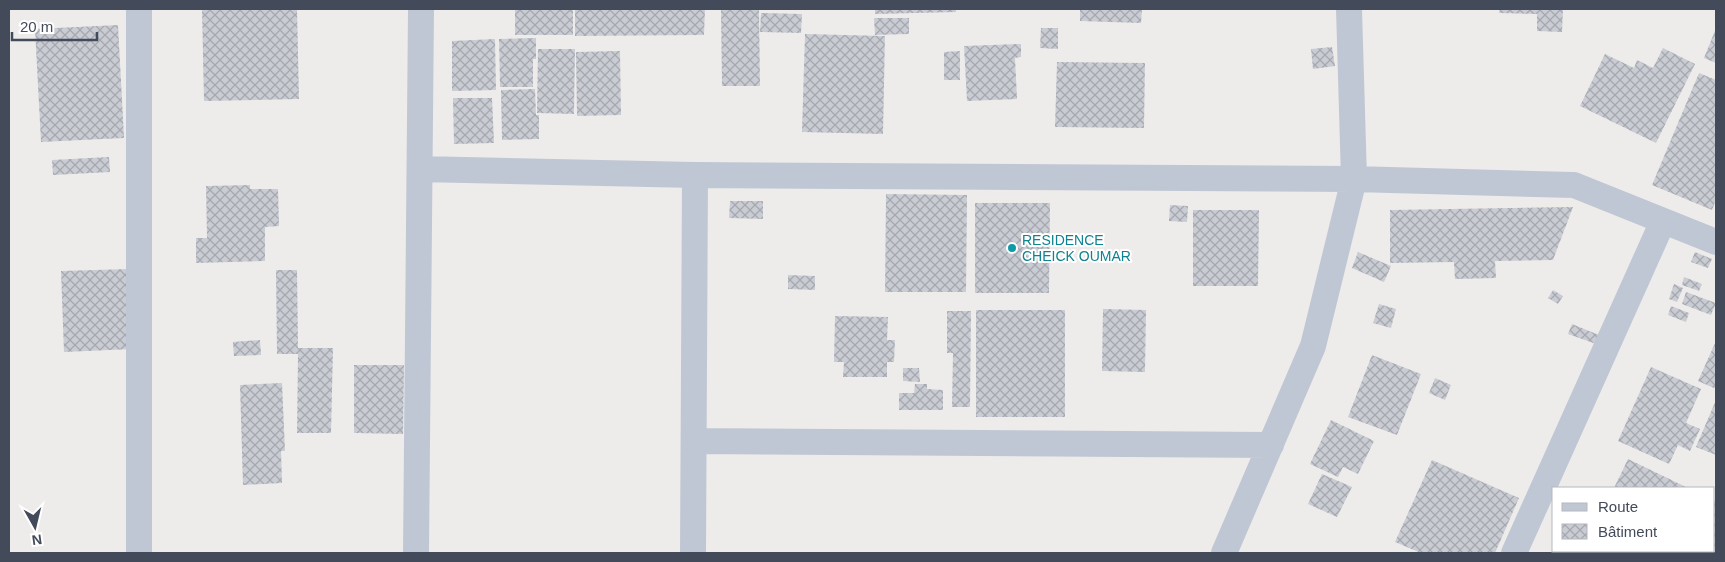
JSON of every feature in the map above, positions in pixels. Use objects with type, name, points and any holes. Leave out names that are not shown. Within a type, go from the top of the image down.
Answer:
[{"type":"street","points":[[138,9],[139,553]]},
{"type":"street","points":[[416,553],[420,9]]},
{"type":"street","points":[[1224,553],[1313,346],[1354,179],[1349,9]]},
{"type":"street","points":[[420,169],[695,175],[1354,179],[1574,185],[1716,242]]},
{"type":"street","points":[[693,553],[695,175]]},
{"type":"street","points":[[1514,553],[1663,220]]},
{"type":"street","points":[[694,441],[1271,444]]},
{"type":"building","points":[[202,9],[297,9],[299,99],[204,101]]},
{"type":"building","points":[[515,9],[573,9],[573,35],[515,35]]},
{"type":"building","points":[[575,9],[705,9],[704,35],[575,36]]},
{"type":"building","points":[[721,9],[759,9],[760,86],[722,86]]},
{"type":"building","points":[[875,9],[956,9],[956,12],[875,14]]},
{"type":"building","points":[[1080,9],[1142,9],[1141,23],[1080,21]]},
{"type":"building","points":[[1500,9],[1563,9],[1562,32],[1537,31],[1537,14],[1499,13]]},
{"type":"building","points":[[761,13],[802,14],[801,33],[760,32]]},
{"type":"building","points":[[874,18],[909,18],[909,34],[875,35]]},
{"type":"building","points":[[118,25],[124,138],[41,142],[35,29]]},
{"type":"building","points":[[1041,28],[1058,28],[1058,49],[1040,48]]},
{"type":"building","points":[[1716,28],[1716,63],[1704,58]]},
{"type":"building","points":[[805,34],[885,36],[883,134],[802,132]]},
{"type":"building","points":[[536,38],[536,59],[533,59],[533,87],[500,87],[499,39]]},
{"type":"building","points":[[495,39],[496,90],[452,91],[452,41]]},
{"type":"building","points":[[1021,44],[1021,57],[1015,58],[1017,99],[967,101],[964,46]]},
{"type":"building","points":[[1332,47],[1335,66],[1313,69],[1311,49]]},
{"type":"building","points":[[1663,48],[1695,64],[1656,143],[1580,106],[1605,54],[1634,68],[1637,60],[1653,68]]},
{"type":"building","points":[[538,49],[575,49],[574,114],[537,113]]},
{"type":"building","points":[[620,51],[621,115],[577,116],[576,52]]},
{"type":"building","points":[[960,51],[960,80],[944,80],[944,52]]},
{"type":"building","points":[[1057,62],[1145,63],[1144,128],[1055,127]]},
{"type":"building","points":[[1699,73],[1716,80],[1716,200],[1712,210],[1652,185]]},
{"type":"building","points":[[535,89],[536,115],[539,115],[539,139],[502,140],[501,90]]},
{"type":"building","points":[[453,98],[492,98],[494,143],[454,144]]},
{"type":"building","points":[[109,157],[110,172],[53,175],[52,160]]},
{"type":"building","points":[[250,185],[250,189],[278,189],[279,226],[265,227],[265,261],[196,263],[196,238],[207,238],[206,186]]},
{"type":"building","points":[[886,194],[967,195],[966,292],[885,292]]},
{"type":"building","points":[[730,201],[763,201],[763,219],[729,218]]},
{"type":"building","name":"RESIDENCE CHEICK OUMAR","points":[[975,203],[1050,203],[1049,293],[975,293]]},
{"type":"building","points":[[1170,205],[1188,206],[1187,222],[1169,221]]},
{"type":"building","points":[[1573,207],[1553,260],[1495,261],[1496,278],[1455,279],[1454,262],[1390,263],[1390,210]]},
{"type":"building","points":[[1193,210],[1259,210],[1258,286],[1193,286]]},
{"type":"building","points":[[1358,252],[1391,266],[1384,282],[1352,268]]},
{"type":"building","points":[[1695,252],[1712,259],[1708,268],[1691,262]]},
{"type":"building","points":[[129,269],[133,349],[64,352],[61,271]]},
{"type":"building","points":[[276,270],[297,270],[298,348],[333,348],[331,433],[297,433],[298,354],[277,354]]},
{"type":"building","points":[[788,275],[815,276],[815,290],[788,289]]},
{"type":"building","points":[[1684,277],[1702,284],[1699,291],[1682,285]]},
{"type":"building","points":[[1674,284],[1683,288],[1677,302],[1669,299]]},
{"type":"building","points":[[1553,290],[1563,296],[1558,304],[1548,298]]},
{"type":"building","points":[[1686,292],[1716,303],[1711,315],[1682,304]]},
{"type":"building","points":[[1379,304],[1396,309],[1391,328],[1373,323]]},
{"type":"building","points":[[1671,306],[1689,313],[1686,322],[1668,315]]},
{"type":"building","points":[[1103,309],[1146,310],[1145,372],[1102,371]]},
{"type":"building","points":[[976,310],[1065,310],[1065,417],[976,417]]},
{"type":"building","points":[[947,311],[971,311],[970,407],[952,407],[953,353],[947,353]]},
{"type":"building","points":[[835,316],[888,317],[887,340],[895,340],[894,362],[887,362],[887,377],[843,377],[844,362],[834,362]]},
{"type":"building","points":[[1572,324],[1599,335],[1596,344],[1568,334]]},
{"type":"building","points":[[260,340],[261,355],[234,356],[233,342]]},
{"type":"building","points":[[1716,341],[1716,389],[1698,381]]},
{"type":"building","points":[[1372,355],[1421,374],[1397,435],[1348,417]]},
{"type":"building","points":[[354,365],[404,365],[403,434],[354,433]]},
{"type":"building","points":[[1651,367],[1701,389],[1686,423],[1700,429],[1690,451],[1678,445],[1669,464],[1618,441]]},
{"type":"building","points":[[903,368],[919,368],[920,382],[903,381]]},
{"type":"building","points":[[1435,378],[1451,385],[1445,400],[1429,393]]},
{"type":"building","points":[[282,383],[285,451],[281,451],[282,483],[243,485],[240,385]]},
{"type":"building","points":[[915,384],[927,384],[927,389],[943,390],[943,410],[899,410],[899,393],[914,393]]},
{"type":"building","points":[[1716,400],[1716,455],[1696,447]]},
{"type":"building","points":[[1331,420],[1374,441],[1358,474],[1343,467],[1338,477],[1310,464]]},
{"type":"building","points":[[1628,459],[1686,487],[1614,487]]},
{"type":"building","points":[[1432,460],[1519,498],[1495,553],[1421,553],[1395,542]]},
{"type":"building","points":[[1322,474],[1352,487],[1337,517],[1308,504]]},
{"type":"building","points":[[1716,501],[1716,553],[1687,553],[1715,552]]},
{"type":"place","name":"RESIDENCE CHEICK OUMAR","points":[[1012,248]]}]
